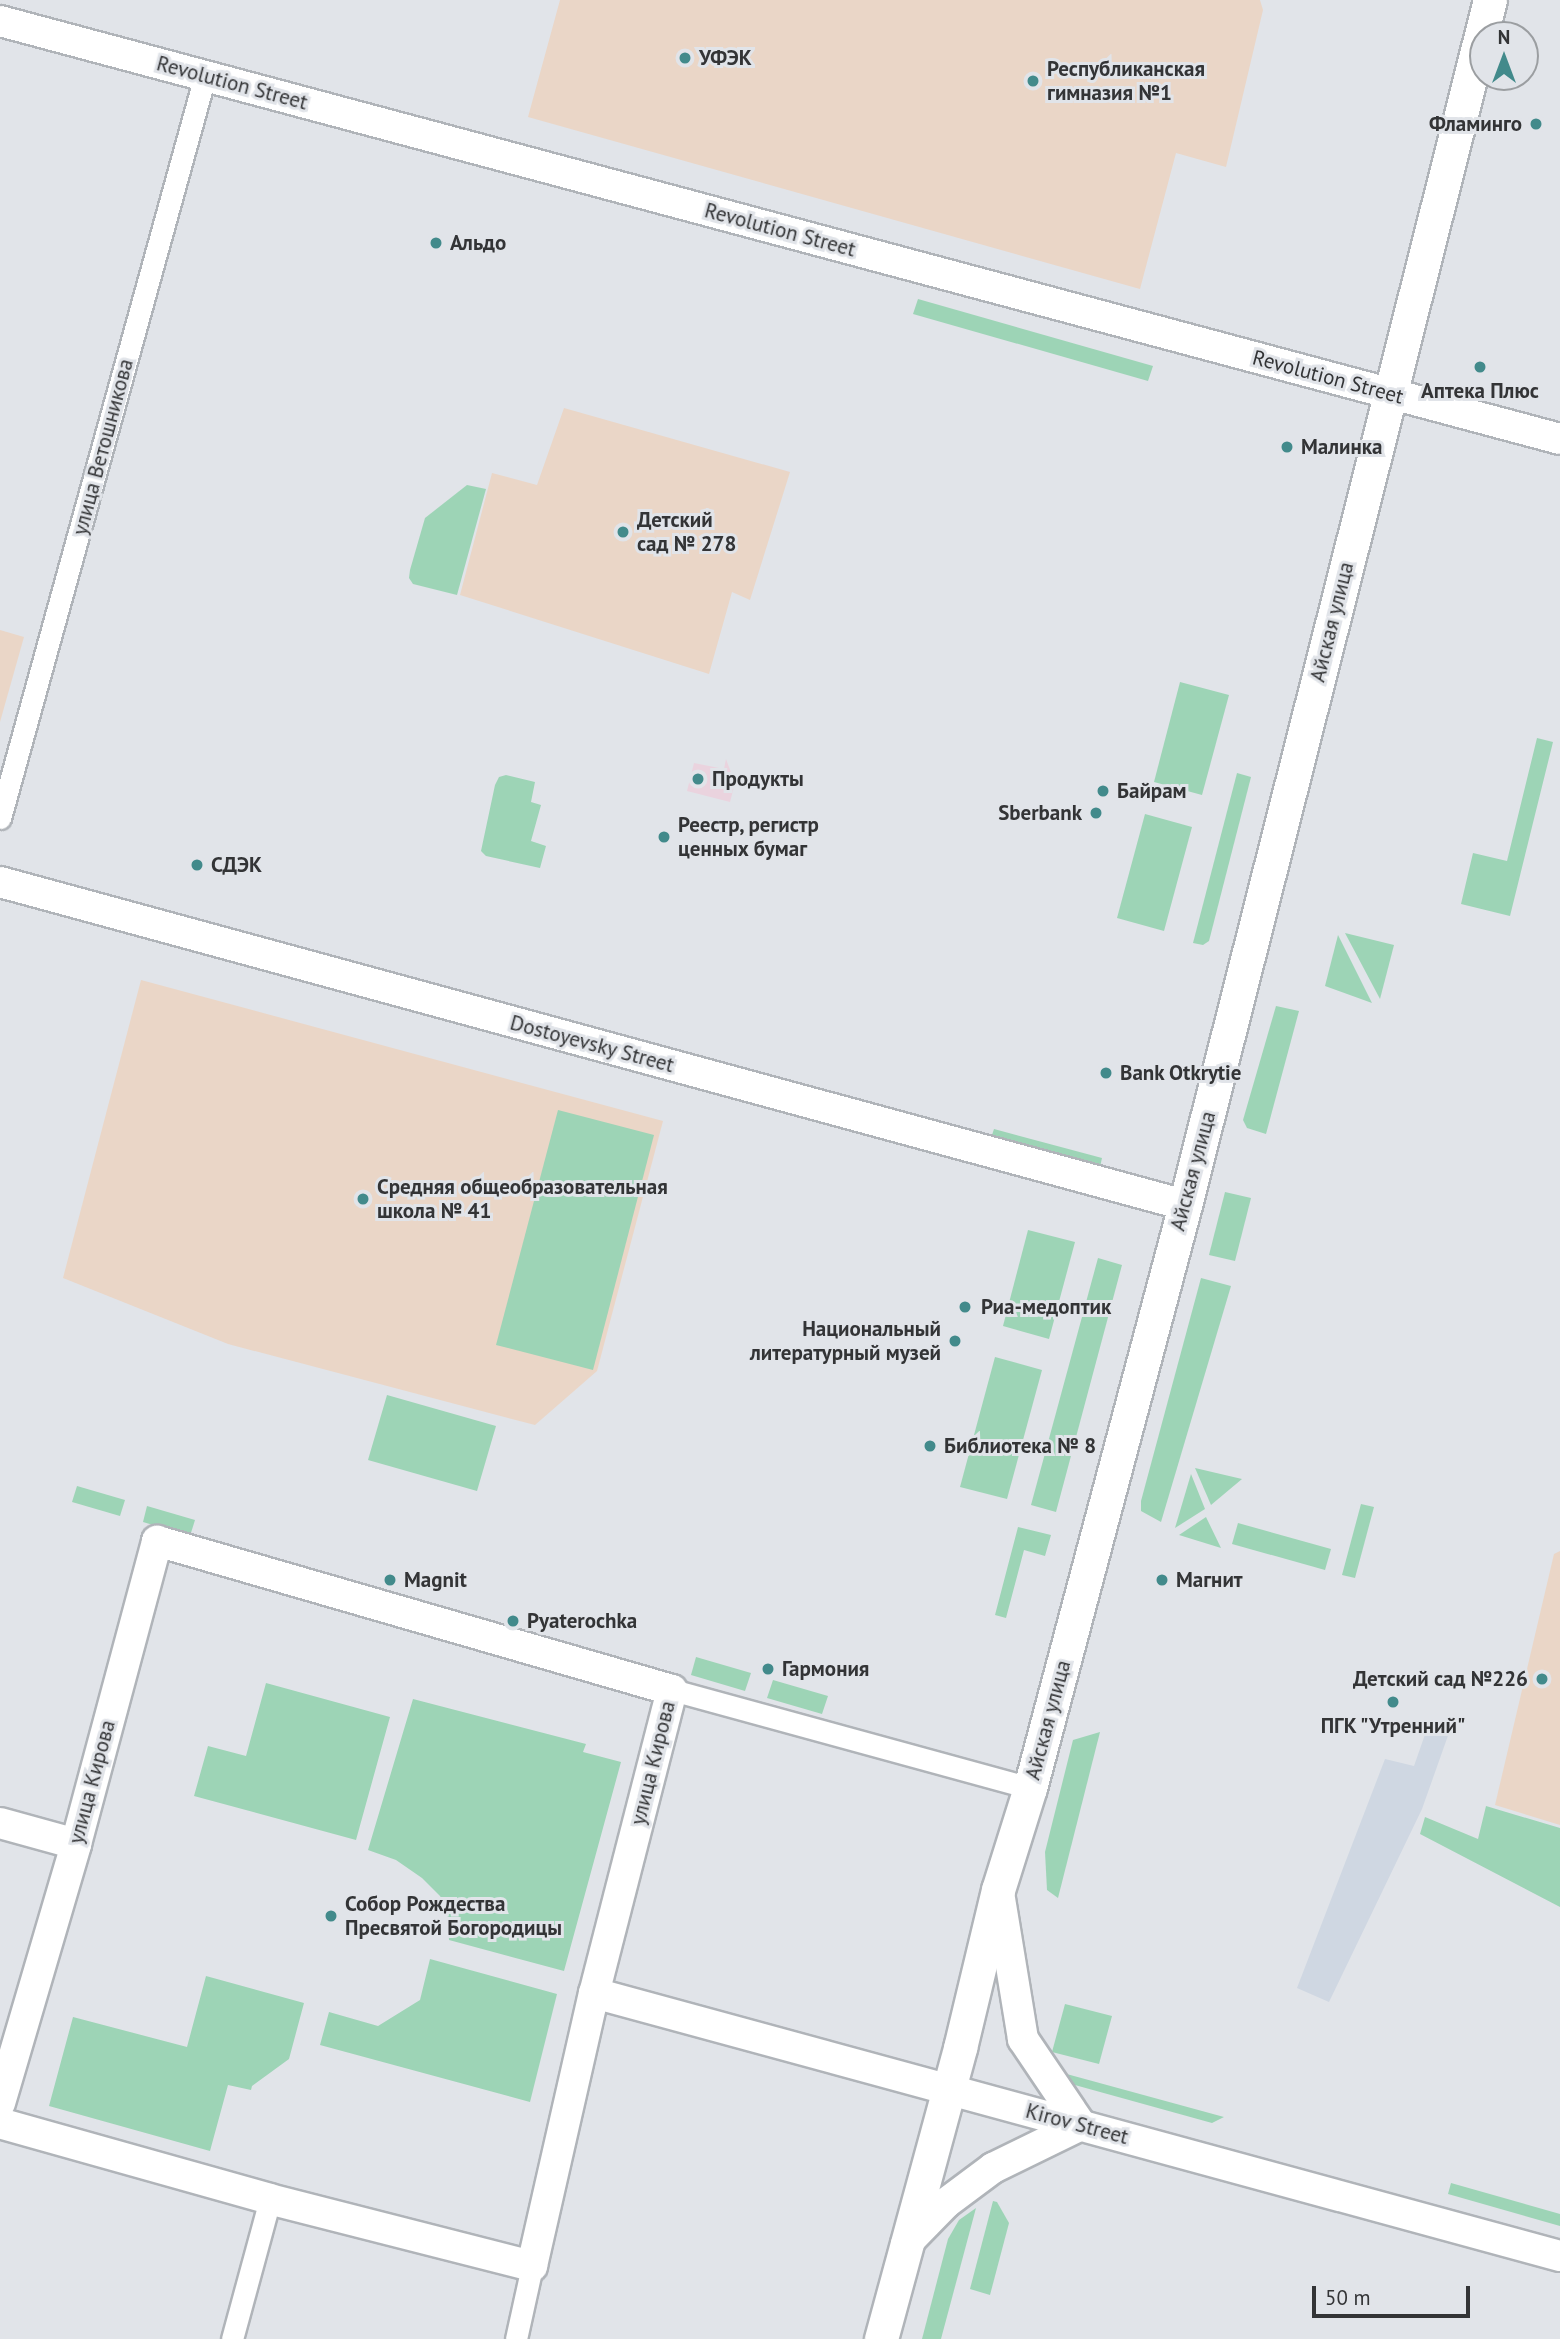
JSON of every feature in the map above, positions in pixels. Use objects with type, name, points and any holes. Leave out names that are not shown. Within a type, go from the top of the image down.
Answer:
[{"type":"main road","name":"Айская улица","points":[[881,2339],[998,1890],[1030,1788],[1185,1205],[1490,0]]},
{"type":"street","name":"Revolution Street","points":[[0,21],[1560,439]]},
{"type":"street","name":"улица Ветошникова","points":[[0,818],[205,76]]},
{"type":"street","name":"Dostoyevsky Street","points":[[0,882],[1185,1205]]},
{"type":"street","name":"улица Кирова","points":[[0,2103],[76,1844],[157,1541],[672,1690],[594,1993],[532,2266]]},
{"type":"street","points":[[672,1690],[1030,1788]]},
{"type":"street","points":[[0,1823],[76,1844]]},
{"type":"street","points":[[906,2244],[946,2203],[993,2168],[1081,2125],[1023,2039],[998,1890]]},
{"type":"street","name":"Kirov Street","points":[[594,1993],[1560,2256]]},
{"type":"street","points":[[0,2123],[270,2199],[532,2266],[516,2339]]},
{"type":"street","points":[[232,2339],[270,2199]]},
{"type":"shaded area","name":"Республиканская гимназия №1","points":[[560,0],[1260,0],[1263,10],[1226,167],[1176,153],[1140,289],[528,117]]},
{"type":"shaded area","name":"Детский сад № 278","points":[[564,408],[790,472],[750,600],[732,592],[709,674],[460,595],[492,473],[537,485]]},
{"type":"shaded area","points":[[0,630],[24,637],[0,722]]},
{"type":"shaded area","points":[[726,759],[735,783],[730,802],[687,791],[694,763],[724,769]]},
{"type":"shaded area","name":"Средняя общеобразовательная школа № 41","points":[[141,980],[663,1121],[597,1371],[535,1425],[228,1344],[63,1278]]},
{"type":"shaded area","name":"Детский сад №226","points":[[1560,1551],[1560,1825],[1495,1805],[1554,1554]]},
{"type":"shaded area","points":[[1429,1723],[1450,1730],[1422,1809],[1329,2002],[1297,1988],[1385,1759],[1414,1766]]},
{"type":"green space","points":[[918,299],[1153,366],[1148,381],[913,314]]},
{"type":"green space","points":[[467,485],[486,489],[457,595],[413,584],[409,578],[410,570],[425,518]]},
{"type":"green space","points":[[1180,682],[1229,695],[1202,795],[1154,782]]},
{"type":"green space","points":[[1537,738],[1553,742],[1510,916],[1461,904],[1473,853],[1507,861]]},
{"type":"green space","points":[[1237,773],[1251,777],[1209,941],[1203,945],[1193,943]]},
{"type":"green space","points":[[506,775],[535,782],[531,802],[541,805],[531,841],[546,846],[540,868],[486,856],[481,851],[495,785],[499,777]]},
{"type":"green space","points":[[1145,814],[1192,827],[1164,931],[1117,918]]},
{"type":"green space","points":[[1345,933],[1394,945],[1380,999]]},
{"type":"green space","points":[[1338,935],[1372,1003],[1325,986]]},
{"type":"green space","points":[[1276,1006],[1299,1011],[1266,1134],[1247,1128],[1243,1120]]},
{"type":"green space","points":[[558,1110],[654,1135],[593,1370],[496,1345]]},
{"type":"green space","points":[[994,1129],[1102,1158],[1100,1167],[991,1138]]},
{"type":"green space","points":[[1225,1192],[1251,1198],[1235,1261],[1209,1255]]},
{"type":"green space","points":[[1028,1230],[1075,1242],[1049,1339],[1003,1326]]},
{"type":"green space","points":[[1098,1258],[1122,1265],[1056,1512],[1031,1505]]},
{"type":"green space","points":[[1201,1278],[1231,1286],[1161,1522],[1141,1511],[1141,1501]]},
{"type":"green space","points":[[995,1357],[1042,1370],[1007,1499],[960,1487]]},
{"type":"green space","points":[[387,1395],[496,1426],[477,1491],[368,1460]]},
{"type":"green space","points":[[1195,1468],[1242,1479],[1211,1505]]},
{"type":"green space","points":[[1191,1474],[1205,1509],[1175,1528]]},
{"type":"green space","points":[[77,1486],[125,1500],[120,1516],[72,1502]]},
{"type":"green space","points":[[1361,1504],[1374,1507],[1355,1578],[1342,1575]]},
{"type":"green space","points":[[147,1506],[195,1520],[190,1536],[143,1522]]},
{"type":"green space","points":[[1206,1517],[1221,1548],[1179,1535]]},
{"type":"green space","points":[[1238,1523],[1331,1549],[1325,1570],[1232,1544]]},
{"type":"green space","points":[[1018,1527],[1051,1535],[1045,1556],[1024,1550],[1006,1618],[995,1615]]},
{"type":"green space","points":[[696,1657],[751,1673],[745,1691],[691,1675]]},
{"type":"green space","points":[[773,1680],[828,1696],[822,1714],[767,1698]]},
{"type":"green space","points":[[266,1683],[390,1717],[356,1840],[194,1796],[208,1746],[246,1756]]},
{"type":"green space","points":[[413,1699],[586,1744],[583,1752],[621,1762],[564,1971],[449,1940],[447,1908],[440,1896],[422,1878],[396,1860],[368,1850]]},
{"type":"green space","points":[[1100,1732],[1058,1898],[1047,1890],[1045,1852],[1073,1740]]},
{"type":"green space","points":[[1486,1806],[1560,1828],[1560,1907],[1420,1834],[1425,1817],[1478,1839]]},
{"type":"green space","points":[[430,1959],[557,1994],[530,2102],[320,2045],[329,2012],[378,2026],[420,2000]]},
{"type":"green space","points":[[206,1976],[304,2003],[289,2059],[252,2086],[251,2090],[228,2085],[210,2151],[49,2106],[73,2017],[187,2047]]},
{"type":"green space","points":[[1065,2004],[1112,2016],[1099,2064],[1052,2052]]},
{"type":"green space","points":[[1052,2070],[1224,2117],[1212,2123],[1064,2082]]},
{"type":"green space","points":[[1451,2183],[1560,2214],[1560,2226],[1448,2194]]},
{"type":"green space","points":[[993,2201],[997,2202],[1009,2223],[990,2295],[970,2289]]},
{"type":"green space","points":[[976,2208],[941,2339],[922,2339],[948,2239],[959,2220]]},
{"type":"place","name":"УФЭК","points":[[685,58]]},
{"type":"place","name":"Республиканская гимназия №1","points":[[1033,81]]},
{"type":"place","name":"Фламинго","points":[[1536,124]]},
{"type":"place","name":"Альдо","points":[[436,243]]},
{"type":"place","name":"Аптека Плюс","points":[[1480,367]]},
{"type":"place","name":"Малинка","points":[[1287,447]]},
{"type":"place","name":"Детский сад № 278","points":[[623,532]]},
{"type":"place","name":"Продукты","points":[[698,779]]},
{"type":"place","name":"Байрам","points":[[1103,791]]},
{"type":"place","name":"Sberbank","points":[[1096,813]]},
{"type":"place","name":"Реестр, регистр ценных бумаг","points":[[664,837]]},
{"type":"place","name":"СДЭК","points":[[197,865]]},
{"type":"place","name":"Bank Otkrytie","points":[[1106,1073]]},
{"type":"place","name":"Средняя общеобразовательная школа № 41","points":[[363,1199]]},
{"type":"place","name":"Риа-медоптик","points":[[965,1307]]},
{"type":"place","name":"Национальный литературный музей","points":[[955,1341]]},
{"type":"place","name":"Библиотека № 8","points":[[930,1446]]},
{"type":"place","name":"Magnit","points":[[390,1580]]},
{"type":"place","name":"Магнит","points":[[1162,1580]]},
{"type":"place","name":"Pyaterochka","points":[[513,1621]]},
{"type":"place","name":"Гармония","points":[[768,1669]]},
{"type":"place","name":"Детский сад №226","points":[[1542,1679]]},
{"type":"place","name":"ПГК \"Утренний\"","points":[[1393,1702]]},
{"type":"place","name":"Собор Рождества Пресвятой Богородицы","points":[[331,1916]]}]
